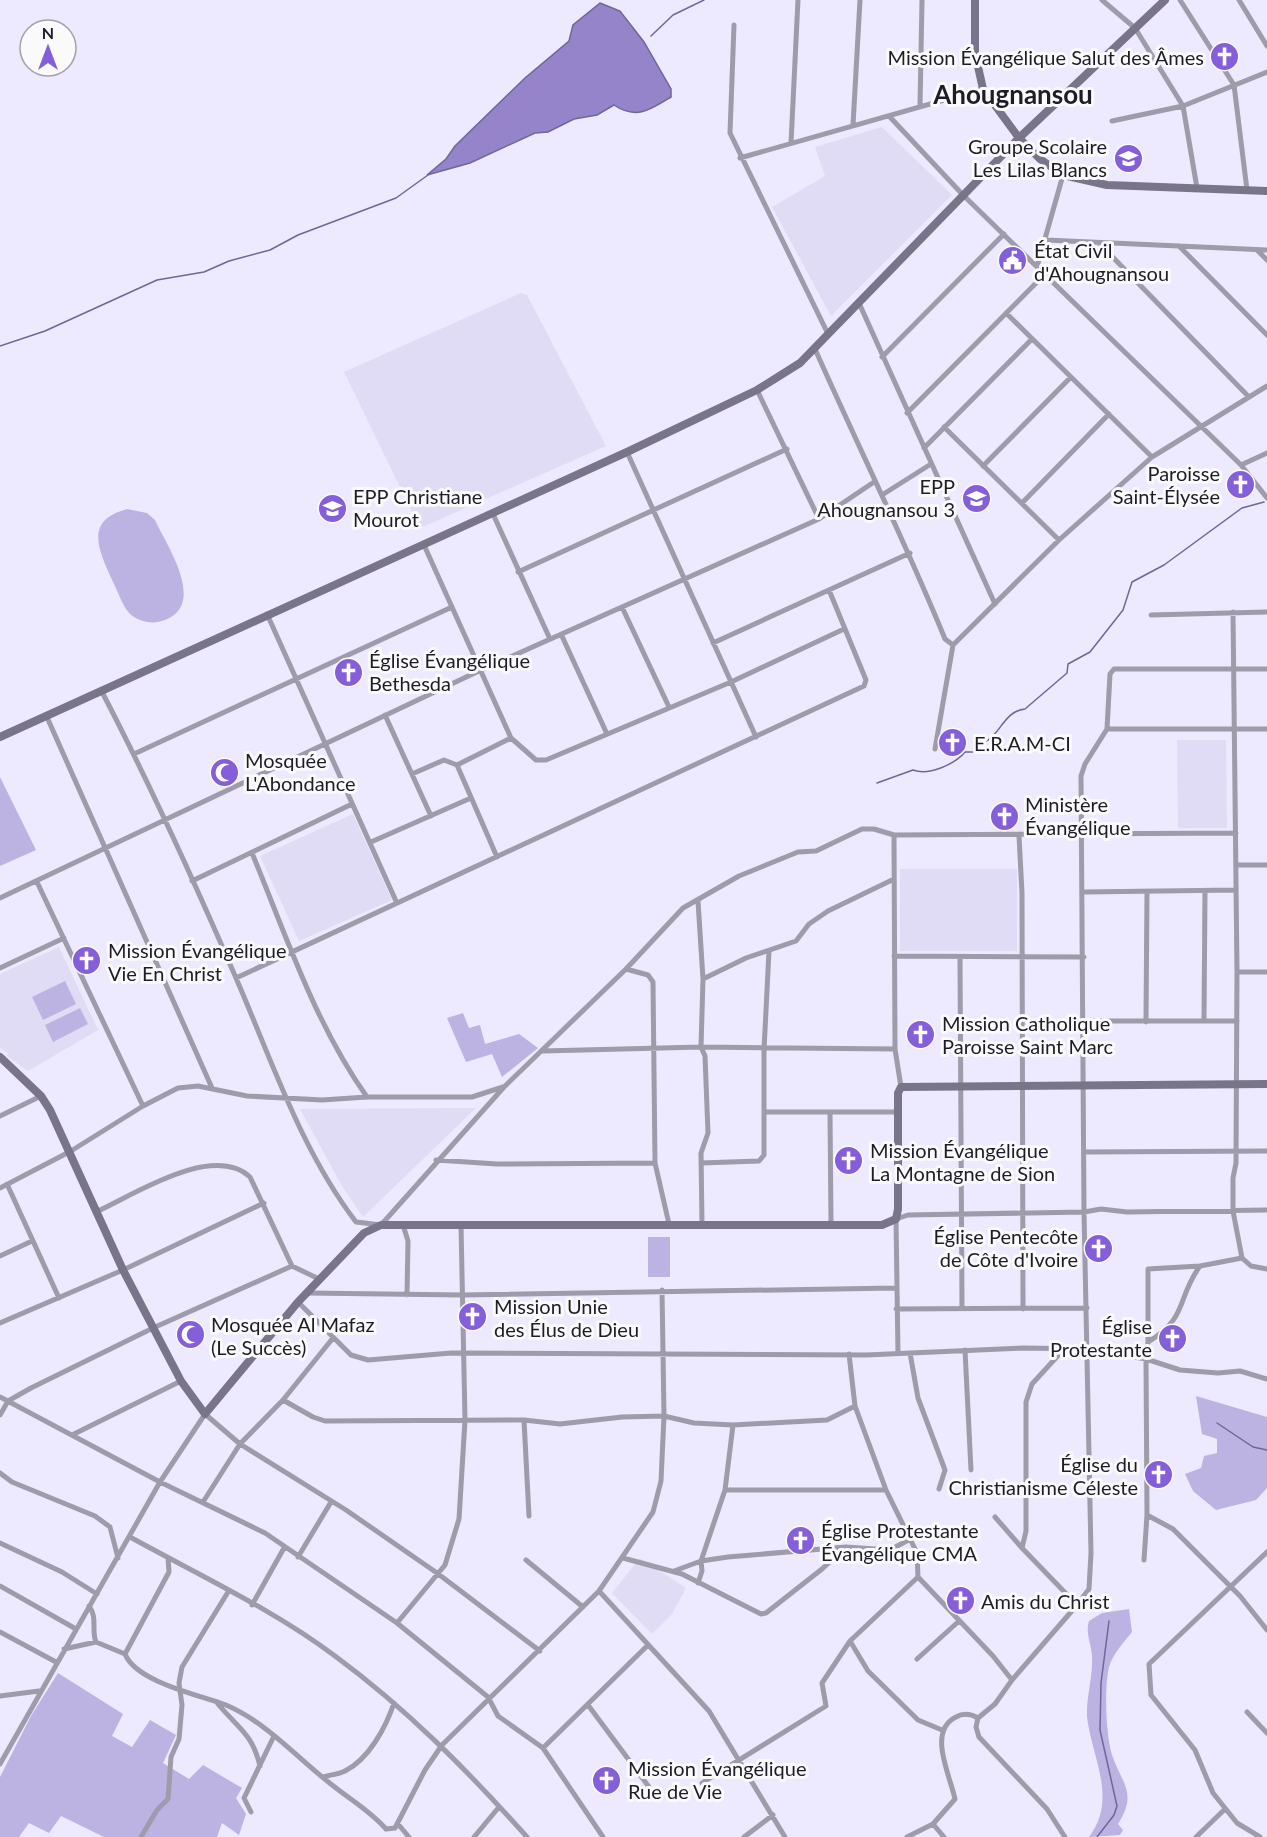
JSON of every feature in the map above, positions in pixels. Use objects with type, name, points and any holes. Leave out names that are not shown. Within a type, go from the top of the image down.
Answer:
[{"type":"street","points":[[791,143],[798,0]]},
{"type":"street","points":[[853,125],[860,0]]},
{"type":"street","points":[[920,106],[922,0]]},
{"type":"street","points":[[975,0],[975,53],[983,89],[1019,138],[1040,159],[1064,175],[1107,184],[1267,191]]},
{"type":"street","points":[[1102,0],[1135,28],[1183,106],[1197,188]]},
{"type":"street","points":[[0,737],[627,452],[757,390],[800,363],[1019,138],[1165,0]]},
{"type":"street","points":[[1180,0],[1234,85],[1247,190]]},
{"type":"street","points":[[1239,0],[1267,46]]},
{"type":"street","points":[[734,25],[730,133],[740,158],[828,334]]},
{"type":"street","points":[[1112,121],[1183,106],[1267,72]]},
{"type":"street","points":[[740,158],[983,89]]},
{"type":"street","points":[[889,116],[963,195],[1241,465],[1267,498]]},
{"type":"street","points":[[1037,267],[1064,175]]},
{"type":"street","points":[[882,357],[1004,234]]},
{"type":"street","points":[[1046,240],[1267,250]]},
{"type":"street","points":[[1099,243],[1248,396]]},
{"type":"street","points":[[1179,246],[1267,335]]},
{"type":"street","points":[[1257,250],[1267,260]]},
{"type":"street","points":[[907,412],[1045,274]]},
{"type":"street","points":[[859,303],[995,604]]},
{"type":"street","points":[[1006,313],[1152,458]]},
{"type":"street","points":[[924,448],[1032,339]]},
{"type":"street","points":[[815,349],[874,482],[910,553],[945,639],[953,645]]},
{"type":"street","points":[[983,466],[1071,377]]},
{"type":"street","points":[[934,749],[953,645],[1059,540],[1152,458],[1201,425],[1267,386]]},
{"type":"street","points":[[757,390],[819,519]]},
{"type":"street","points":[[1022,503],[1109,414]]},
{"type":"street","points":[[944,427],[1059,540]]},
{"type":"street","points":[[519,572],[786,449]]},
{"type":"street","points":[[627,452],[756,737]]},
{"type":"street","points":[[1241,465],[1267,453]]},
{"type":"street","points":[[882,495],[931,464]]},
{"type":"street","points":[[0,898],[481,670],[819,519],[874,482]]},
{"type":"street","points":[[493,514],[550,639]]},
{"type":"street","points":[[424,545],[511,738],[532,758],[540,761],[731,682],[844,629]]},
{"type":"street","points":[[713,643],[910,553]]},
{"type":"street","points":[[236,978],[864,686],[866,680],[829,590]]},
{"type":"street","points":[[134,754],[452,607]]},
{"type":"street","points":[[622,607],[669,707]]},
{"type":"street","points":[[1233,612],[1238,972],[1233,1210],[1242,1258],[1251,1266],[1267,1269]]},
{"type":"street","points":[[1151,615],[1267,612]]},
{"type":"street","points":[[267,614],[396,902]]},
{"type":"street","points":[[561,634],[606,735]]},
{"type":"street","points":[[1065,1837],[1047,1809],[979,1737],[976,1727],[978,1718],[995,1704],[1012,1680],[1077,1605],[1089,1588],[1091,1570],[1084,1212],[1085,1021],[1081,776],[1085,764],[1107,729],[1110,674],[1114,669],[1267,669]]},
{"type":"street","points":[[101,690],[134,754],[236,978],[286,1099],[317,1160],[356,1222],[381,1225],[882,1225],[908,1215],[1023,1214],[1084,1212],[1101,1209],[1127,1212],[1267,1210]]},
{"type":"street","points":[[46,715],[212,1088]]},
{"type":"street","points":[[385,715],[431,816]]},
{"type":"street","points":[[1107,729],[1267,729]]},
{"type":"street","points":[[457,765],[511,738]]},
{"type":"street","points":[[412,774],[444,760],[457,765],[497,856]]},
{"type":"street","points":[[371,842],[471,798]]},
{"type":"street","points":[[192,881],[352,804]]},
{"type":"street","points":[[0,1764],[39,1691],[160,1482],[205,1414],[298,1302],[364,1233],[381,1225],[436,1160],[504,1087],[626,969],[668,921],[683,908],[758,868],[798,852],[816,851],[862,830],[874,829],[894,835],[1236,833]]},
{"type":"street","points":[[894,835],[895,1049],[901,1087],[898,1093],[895,1288],[898,1354]]},
{"type":"street","points":[[1019,836],[1022,957],[1023,1309]]},
{"type":"street","points":[[252,853],[325,1026],[349,1071],[367,1097]]},
{"type":"street","points":[[1236,865],[1267,865]]},
{"type":"street","points":[[703,979],[746,958],[796,941],[809,924],[828,911],[894,879]]},
{"type":"street","points":[[37,882],[143,1106]]},
{"type":"street","points":[[1084,892],[1236,890]]},
{"type":"street","points":[[1204,1021],[1205,891]]},
{"type":"street","points":[[1146,1022],[1147,892]]},
{"type":"street","points":[[698,901],[703,979],[701,1047],[705,1056],[708,1133],[701,1153],[702,1224]]},
{"type":"street","points":[[0,968],[64,938]]},
{"type":"street","points":[[702,1163],[763,1159],[764,1050],[769,951]]},
{"type":"street","points":[[894,956],[1084,957]]},
{"type":"street","points":[[960,958],[962,1309]]},
{"type":"street","points":[[626,969],[651,978],[656,1162],[669,1224]]},
{"type":"street","points":[[1238,972],[1267,972]]},
{"type":"street","points":[[1085,1021],[1237,1021]]},
{"type":"street","points":[[543,1051],[701,1047],[764,1050],[895,1049]]},
{"type":"street","points":[[0,1057],[41,1096],[71,1151],[123,1270],[181,1381],[205,1414],[240,1444],[437,1573],[540,1651]]},
{"type":"street","points":[[901,1087],[1267,1084]]},
{"type":"street","points":[[0,1188],[71,1151],[143,1106],[178,1088],[212,1088],[247,1096],[322,1100],[472,1096],[504,1087]]},
{"type":"street","points":[[0,1116],[41,1096]]},
{"type":"street","points":[[764,1112],[898,1112]]},
{"type":"street","points":[[830,1112],[831,1224]]},
{"type":"street","points":[[1084,1152],[1267,1151]]},
{"type":"street","points":[[436,1160],[497,1164],[656,1162]]},
{"type":"street","points":[[98,1211],[192,1168],[203,1166],[238,1169],[244,1172],[264,1203],[292,1266],[320,1279]]},
{"type":"street","points":[[7,1185],[59,1298]]},
{"type":"street","points":[[0,1323],[123,1270],[264,1203]]},
{"type":"street","points":[[403,1225],[408,1240],[407,1295]]},
{"type":"street","points":[[397,1623],[418,1600],[449,1555],[459,1520],[465,1420],[461,1225]]},
{"type":"street","points":[[0,1256],[32,1241]]},
{"type":"street","points":[[1144,1560],[1147,1515],[1148,1269],[1200,1266],[1242,1258]]},
{"type":"street","points":[[0,1415],[8,1401],[153,1328],[292,1266]]},
{"type":"street","points":[[1148,1342],[1161,1334],[1177,1317],[1188,1283],[1200,1266]]},
{"type":"street","points":[[307,1293],[462,1295],[895,1288]]},
{"type":"street","points":[[64,1649],[96,1642],[125,1654],[129,1661],[146,1674],[180,1691],[242,1713],[356,1801],[386,1829],[391,1829],[398,1824],[425,1770],[442,1745],[488,1697],[540,1651],[599,1591],[653,1512],[659,1497],[664,1416],[662,1290]]},
{"type":"street","points":[[298,1302],[351,1354],[368,1360],[463,1354],[898,1354],[1065,1348],[1086,1349],[1146,1359],[1180,1370],[1218,1373],[1240,1371],[1267,1379]]},
{"type":"street","points":[[896,1309],[1087,1308]]},
{"type":"street","points":[[203,1502],[240,1444],[283,1400],[333,1338]]},
{"type":"street","points":[[1022,1548],[1026,1531],[1026,1402],[1032,1384],[1065,1348]]},
{"type":"street","points":[[965,1350],[970,1470]]},
{"type":"street","points":[[910,1353],[918,1398],[945,1470],[939,1489]]},
{"type":"street","points":[[849,1354],[855,1406],[886,1490],[912,1539],[917,1553],[918,1577],[993,1656],[1012,1680]]},
{"type":"street","points":[[72,1435],[181,1381]]},
{"type":"street","points":[[0,1397],[160,1482],[265,1533],[397,1623],[488,1697],[498,1716],[543,1748],[603,1837]]},
{"type":"street","points":[[283,1400],[325,1421],[524,1420],[560,1424],[622,1417],[664,1416],[694,1423],[733,1425],[826,1420],[855,1406]]},
{"type":"street","points":[[524,1420],[529,1516]]},
{"type":"street","points":[[698,1583],[702,1571],[701,1561],[725,1490],[733,1425]]},
{"type":"street","points":[[0,1473],[12,1482],[95,1516],[110,1527],[118,1558]]},
{"type":"street","points":[[725,1490],[886,1490]]},
{"type":"street","points":[[298,1557],[331,1502]]},
{"type":"street","points":[[1147,1515],[1173,1529],[1240,1596],[1267,1630]]},
{"type":"street","points":[[995,1517],[1077,1605]]},
{"type":"street","points":[[130,1537],[252,1605],[335,1656],[394,1702],[442,1745],[527,1837]]},
{"type":"street","points":[[674,1570],[701,1561],[846,1547],[890,1550],[912,1539]]},
{"type":"street","points":[[0,1543],[62,1572],[97,1594]]},
{"type":"street","points":[[623,1558],[674,1570],[756,1613],[766,1613],[846,1547]]},
{"type":"street","points":[[252,1605],[284,1548]]},
{"type":"street","points":[[1260,1837],[1238,1823],[1224,1810],[1209,1786],[1195,1750],[1151,1695],[1148,1675],[1149,1664],[1267,1552]]},
{"type":"street","points":[[125,1654],[169,1572],[168,1558]]},
{"type":"street","points":[[526,1560],[583,1607]]},
{"type":"street","points":[[702,1783],[826,1706],[822,1683],[850,1641],[918,1577]]},
{"type":"street","points":[[0,1586],[76,1629]]},
{"type":"street","points":[[599,1591],[710,1711],[785,1837]]},
{"type":"street","points":[[141,1837],[157,1809],[168,1799],[171,1757],[179,1739],[183,1667],[228,1592]]},
{"type":"street","points":[[89,1606],[94,1616],[93,1636],[96,1642]]},
{"type":"street","points":[[917,1659],[959,1622]]},
{"type":"street","points":[[0,1632],[56,1662]]},
{"type":"street","points":[[850,1641],[868,1671],[918,1720],[942,1730]]},
{"type":"street","points":[[543,1748],[648,1645]]},
{"type":"street","points":[[0,1696],[39,1691]]},
{"type":"street","points":[[216,1702],[248,1733],[261,1768]]},
{"type":"street","points":[[322,1777],[344,1772],[355,1765],[386,1726],[394,1702]]},
{"type":"street","points":[[588,1705],[650,1787]]},
{"type":"street","points":[[1247,1712],[1267,1733]]},
{"type":"street","points":[[907,1837],[933,1824],[955,1799],[944,1758],[942,1730],[948,1721],[961,1714],[978,1718]]},
{"type":"street","points":[[251,1812],[244,1798],[261,1768],[274,1736]]},
{"type":"street","points":[[474,1837],[499,1807]]},
{"type":"street","points":[[1196,1837],[1224,1810]]},
{"type":"street","points":[[744,1837],[752,1834],[773,1815]]},
{"type":"street","points":[[398,1824],[410,1837]]},
{"type":"street","points":[[933,1824],[944,1837]]},
{"type":"shaded area","points":[[600,3],[620,11],[644,42],[671,89],[671,97],[643,112],[629,112],[614,105],[597,115],[574,119],[548,132],[535,133],[470,163],[427,175],[446,159],[455,146],[525,78],[569,41],[573,25]]},
{"type":"shaded area","points":[[882,127],[952,195],[831,316],[772,207],[825,176],[815,147]]},
{"type":"shaded area","points":[[521,293],[527,295],[606,446],[420,528],[344,372]]},
{"type":"shaded area","points":[[127,509],[147,513],[155,520],[175,559],[183,588],[183,601],[177,612],[165,620],[141,621],[130,614],[103,560],[98,539],[99,529],[104,521],[113,514]]},
{"type":"shaded area","points":[[1177,740],[1226,740],[1227,828],[1178,828]]},
{"type":"shaded area","points":[[0,777],[36,850],[0,866]]},
{"type":"shaded area","points":[[353,814],[392,900],[299,941],[260,856]]},
{"type":"shaded area","points":[[900,869],[1017,869],[1017,951],[900,951]]},
{"type":"shaded area","points":[[59,947],[98,1030],[28,1071],[0,1048],[0,974]]},
{"type":"shaded area","points":[[65,981],[76,1004],[43,1020],[32,997]]},
{"type":"shaded area","points":[[80,1008],[88,1024],[53,1042],[45,1025]]},
{"type":"shaded area","points":[[463,1013],[469,1028],[480,1025],[485,1044],[519,1034],[538,1048],[502,1077],[492,1054],[466,1062],[447,1018]]},
{"type":"shaded area","points":[[476,1108],[363,1217],[342,1186],[300,1109]]},
{"type":"shaded area","points":[[648,1237],[670,1237],[670,1277],[648,1277]]},
{"type":"shaded area","points":[[1196,1396],[1267,1417],[1267,1488],[1256,1500],[1216,1510],[1193,1491],[1185,1474],[1201,1468],[1204,1456],[1217,1453],[1217,1439],[1202,1434]]},
{"type":"shaded area","points":[[640,1558],[686,1588],[672,1614],[652,1634],[612,1593]]},
{"type":"shaded area","points":[[1129,1609],[1132,1632],[1109,1667],[1106,1699],[1112,1755],[1128,1796],[1124,1813],[1118,1824],[1123,1830],[1120,1835],[1089,1837],[1102,1808],[1102,1793],[1101,1778],[1087,1717],[1092,1665],[1088,1626],[1089,1621],[1102,1613]]},
{"type":"shaded area","points":[[58,1673],[123,1714],[112,1736],[132,1747],[150,1720],[176,1735],[163,1763],[189,1779],[203,1765],[242,1788],[236,1798],[246,1814],[239,1835],[222,1823],[217,1837],[104,1837],[61,1816],[49,1833],[29,1823],[19,1837],[0,1837],[0,1777],[31,1716]]},
{"type":"waterway","points":[[651,36],[673,15],[704,0]]},
{"type":"waterway","points":[[0,346],[45,331],[157,280],[204,272],[229,261],[270,250],[298,235],[396,198],[428,175]]},
{"type":"waterway","points":[[877,783],[913,770],[926,771],[941,768],[955,761],[965,752],[974,752],[993,736],[1008,718],[1025,709],[1067,673],[1068,664],[1090,652],[1123,610],[1132,582],[1164,565],[1242,508],[1264,502]]},
{"type":"waterway","points":[[1217,1423],[1253,1447],[1267,1450]]},
{"type":"waterway","points":[[1097,1837],[1114,1815],[1117,1806],[1100,1730],[1101,1683],[1109,1621]]},
{"type":"place","name":"Mission Évangélique Salut des Âmes","points":[[1225,57]]},
{"type":"place","name":"Groupe Scolaire Les Lilas Blancs","points":[[1128,158]]},
{"type":"place","name":"État Civil d'Ahougnansou","points":[[1013,261]]},
{"type":"place","name":"Paroisse Saint-Élysée","points":[[1241,485]]},
{"type":"place","name":"EPP Ahougnansou 3","points":[[976,498]]},
{"type":"place","name":"EPP Christiane Mourot","points":[[332,508]]},
{"type":"place","name":"Église Évangélique Bethesda","points":[[348,672]]},
{"type":"place","name":"E.R.A.M-CI","points":[[953,743]]},
{"type":"place","name":"Mosquée L'Abondance","points":[[224,772]]},
{"type":"place","name":"Ministère Évangélique","points":[[1004,816]]},
{"type":"place","name":"Mission Évangélique Vie En Christ","points":[[87,961]]},
{"type":"place","name":"Mission Catholique Paroisse Saint Marc","points":[[921,1034]]},
{"type":"place","name":"Mission Évangélique La Montagne de Sion","points":[[849,1161]]},
{"type":"place","name":"Église Pentecôte de Côte d'Ivoire","points":[[1099,1248]]},
{"type":"place","name":"Mission Unie des Élus de Dieu","points":[[473,1317]]},
{"type":"place","name":"Mosquée Al Mafaz (Le Succès)","points":[[190,1335]]},
{"type":"place","name":"Église Protestante","points":[[1173,1338]]},
{"type":"place","name":"Église du Christianisme Céleste","points":[[1159,1475]]},
{"type":"place","name":"Église Protestante Évangélique CMA","points":[[800,1541]]},
{"type":"place","name":"Amis du Christ","points":[[960,1601]]},
{"type":"place","name":"Mission Évangélique Rue de Vie","points":[[607,1780]]},
{"type":"district","name":"Ahougnansou","points":[[1013,94]]}]
